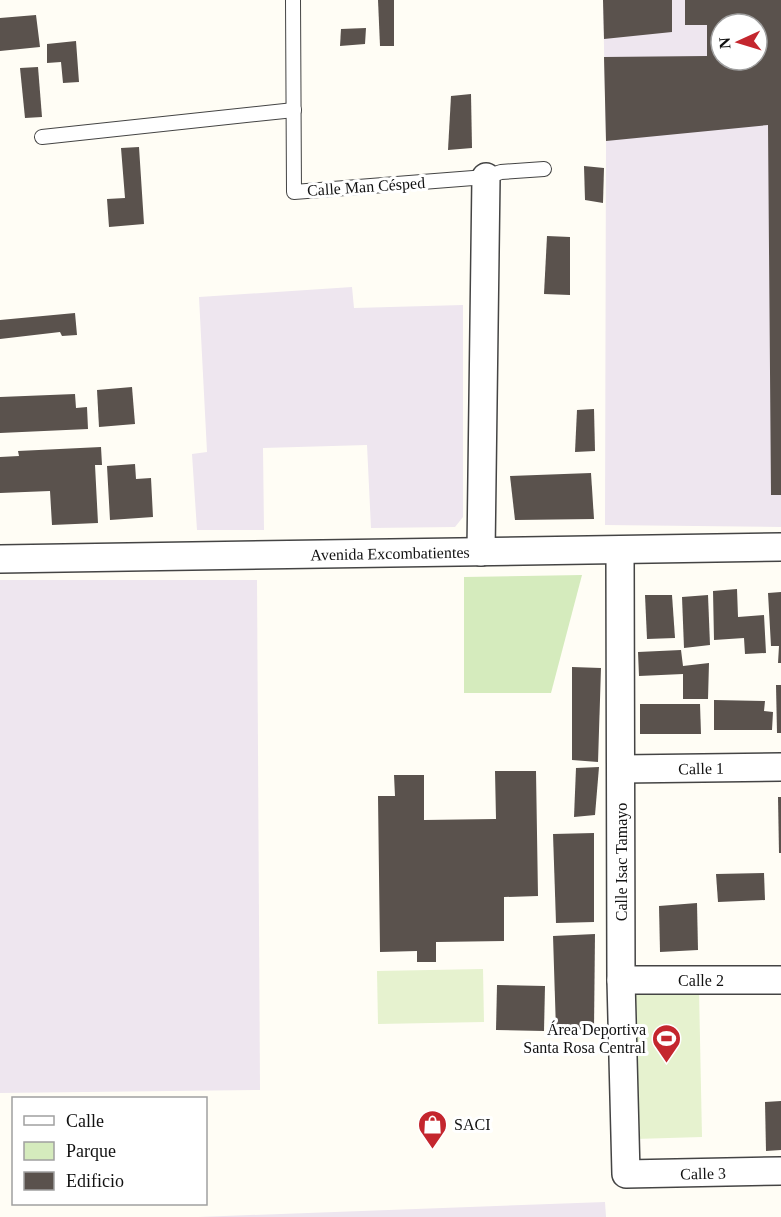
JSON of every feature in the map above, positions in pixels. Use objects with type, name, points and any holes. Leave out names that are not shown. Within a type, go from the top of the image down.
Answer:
[{"type":"street","points":[[481,552],[486,177]]},
{"type":"street","name":"Avenida Excombatientes","points":[[0,559],[781,547]]},
{"type":"street","name":"Calle Isac Tamayo","points":[[620,550],[621,980],[626,1174]]},
{"type":"street","name":"Calle 1","points":[[621,769],[781,766]]},
{"type":"street","name":"Calle 2","points":[[621,980],[781,980]]},
{"type":"street","name":"Calle 3","points":[[626,1174],[781,1172]]},
{"type":"lane","name":"Calle Man Césped","points":[[293,0],[294,192],[486,177],[501,172],[544,169]]},
{"type":"lane","points":[[42,137],[294,110]]},
{"type":"shaded area","points":[[603,0],[781,0],[781,527],[605,525],[606,141]]},
{"type":"shaded area","points":[[352,287],[354,308],[463,305],[463,517],[455,527],[371,528],[367,445],[263,448],[264,530],[197,530],[192,454],[207,452],[199,297]]},
{"type":"shaded area","points":[[0,580],[257,580],[260,1090],[0,1093]]},
{"type":"shaded area","points":[[605,1202],[606,1217],[198,1217]]},
{"type":"green space","points":[[582,575],[551,693],[464,693],[464,577]]},
{"type":"green space","points":[[483,969],[484,1022],[378,1024],[377,971]]},
{"type":"green space","name":"Área Deportiva Santa Rosa Central","points":[[633,990],[699,990],[702,1137],[635,1139]]},
{"type":"building","points":[[378,0],[394,0],[394,46],[380,46]]},
{"type":"building","points":[[603,0],[672,0],[672,32],[604,39]]},
{"type":"building","points":[[685,0],[781,0],[781,495],[771,495],[768,125],[606,141],[604,57],[707,56],[707,25],[685,25]]},
{"type":"building","points":[[36,15],[40,47],[0,51],[0,18]]},
{"type":"building","points":[[366,28],[365,44],[340,46],[341,29]]},
{"type":"building","points":[[76,41],[79,82],[63,83],[61,62],[47,63],[47,44]]},
{"type":"building","points":[[38,67],[42,117],[25,118],[20,68]]},
{"type":"building","points":[[471,94],[472,148],[448,150],[451,96]]},
{"type":"building","points":[[139,147],[144,224],[109,227],[107,199],[125,198],[121,148]]},
{"type":"building","points":[[584,166],[604,168],[603,203],[585,200]]},
{"type":"building","points":[[547,236],[570,237],[570,295],[544,294]]},
{"type":"building","points":[[75,313],[77,335],[62,336],[60,332],[0,339],[0,320]]},
{"type":"building","points":[[132,387],[135,424],[99,427],[97,390]]},
{"type":"building","points":[[75,394],[76,408],[87,407],[88,429],[0,433],[0,397]]},
{"type":"building","points":[[594,409],[595,451],[575,452],[577,410]]},
{"type":"building","points":[[101,447],[102,465],[95,465],[98,523],[52,525],[50,491],[0,493],[0,457],[19,456],[18,451]]},
{"type":"building","points":[[135,464],[136,479],[151,478],[153,517],[110,520],[107,466]]},
{"type":"building","points":[[591,473],[594,519],[515,520],[510,476]]},
{"type":"building","points":[[737,589],[738,617],[764,615],[766,653],[745,654],[744,638],[714,640],[713,591]]},
{"type":"building","points":[[781,592],[781,663],[778,663],[779,646],[771,646],[768,593]]},
{"type":"building","points":[[645,595],[672,595],[675,638],[647,639]]},
{"type":"building","points":[[708,595],[710,645],[684,648],[682,597]]},
{"type":"building","points":[[681,650],[683,666],[709,663],[708,699],[683,699],[683,674],[639,676],[638,652]]},
{"type":"building","points":[[572,667],[601,668],[598,762],[572,760]]},
{"type":"building","points":[[776,685],[781,685],[781,733],[777,733]]},
{"type":"building","points":[[714,700],[765,701],[764,711],[773,712],[772,730],[714,730]]},
{"type":"building","points":[[640,704],[700,704],[701,734],[640,734]]},
{"type":"building","points":[[599,767],[595,815],[574,817],[576,768]]},
{"type":"building","points":[[495,771],[536,771],[538,896],[504,897],[504,941],[436,942],[436,962],[417,962],[417,951],[380,952],[378,796],[395,796],[394,775],[424,775],[424,820],[496,819]]},
{"type":"building","points":[[778,797],[781,797],[781,853],[779,853]]},
{"type":"building","points":[[594,833],[594,922],[556,923],[553,834]]},
{"type":"building","points":[[764,873],[765,900],[718,902],[716,874]]},
{"type":"building","points":[[697,903],[698,950],[660,952],[659,906]]},
{"type":"building","points":[[595,934],[594,1029],[556,1030],[553,936]]},
{"type":"building","points":[[497,985],[545,986],[544,1031],[496,1030]]},
{"type":"building","points":[[781,1101],[781,1150],[766,1151],[765,1102]]},
{"type":"place","name":"Área Deportiva Santa Rosa Central","points":[[667,1064]]},
{"type":"place","name":"SACI","points":[[433,1150]]}]
